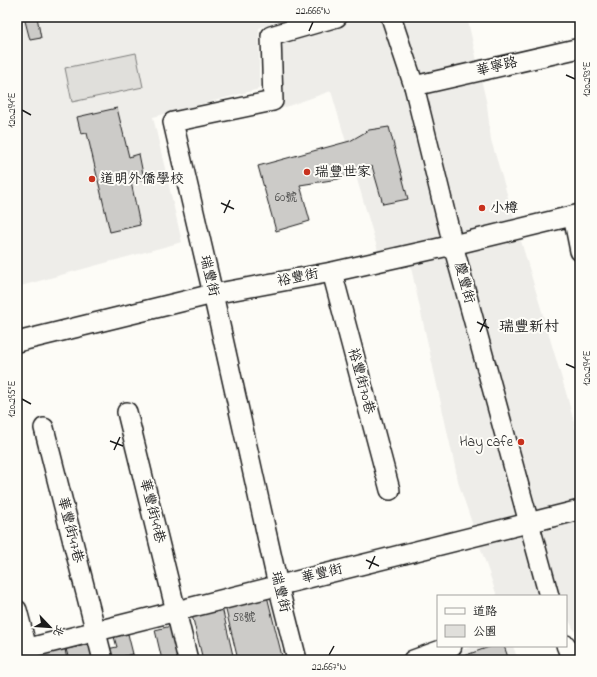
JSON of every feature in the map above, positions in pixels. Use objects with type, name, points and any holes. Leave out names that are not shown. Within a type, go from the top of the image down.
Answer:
[{"type":"street","name":"瑞豐街","points":[[297,660],[278,585],[173,122],[273,101],[271,36],[337,17]]},
{"type":"street","name":"慶豐街","points":[[391,17],[414,86],[453,245],[548,595]]},
{"type":"street","name":"華寧路","points":[[414,86],[580,48]]},
{"type":"street","name":"裕豐街","points":[[17,342],[213,294],[332,272],[577,215]]},
{"type":"street","points":[[577,215],[580,251]]},
{"type":"street","name":"裕豐街70巷","points":[[332,272],[390,490]]},
{"type":"street","name":"華豐街49巷","points":[[127,412],[188,660]]},
{"type":"street","name":"華豐街47巷","points":[[44,428],[103,660]]},
{"type":"street","name":"華豐街","points":[[25,653],[96,631],[580,510]]},
{"type":"street","points":[[17,610],[25,653]]},
{"type":"street","points":[[413,660],[449,647]]},
{"type":"street","points":[[567,647],[572,660]]},
{"type":"shaded area","name":"道明外僑學校","points":[[17,17],[292,17],[259,28],[259,89],[153,117],[182,242],[17,287]]},
{"type":"shaded area","points":[[309,17],[467,17],[487,105],[491,140],[567,396],[580,445],[580,641],[567,617],[567,595],[497,595],[459,485],[410,263],[384,271],[331,91],[280,109],[278,41]]},
{"type":"shaded area","points":[[471,647],[513,647],[518,660],[432,660]]},
{"type":"green space","points":[[136,53],[143,87],[72,102],[65,68]]},
{"type":"building","points":[[24,17],[37,17],[41,38],[30,40]]},
{"type":"building","points":[[117,108],[129,157],[139,154],[144,179],[131,182],[140,225],[110,232],[87,133],[81,134],[77,117]]},
{"type":"building","name":"瑞豐世家","points":[[389,127],[408,199],[383,204],[372,166],[338,179],[300,185],[310,221],[276,231],[258,166],[350,141],[369,130]]},
{"type":"building","points":[[267,596],[283,660],[238,660],[225,606]]},
{"type":"building","points":[[222,607],[234,660],[203,660],[192,615]]},
{"type":"building","points":[[171,626],[179,660],[162,660],[155,630]]},
{"type":"building","points":[[128,634],[133,654],[110,660],[107,649],[117,647],[114,637]]},
{"type":"building","points":[[91,644],[95,660],[69,660],[66,649]]},
{"type":"building","points":[[489,647],[504,647],[509,660],[452,660]]},
{"type":"building","points":[[65,649],[67,660],[38,660],[37,656]]},
{"type":"building","points":[[133,654],[135,660],[110,660]]},
{"type":"place","name":"瑞豐世家","points":[[307,172]]},
{"type":"place","name":"道明外僑學校","points":[[92,179]]},
{"type":"place","name":"小樽","points":[[482,208]]},
{"type":"place","name":"Hay cafe","points":[[521,442]]},
{"type":"district","name":"瑞豐新村","points":[[529,327]]}]
